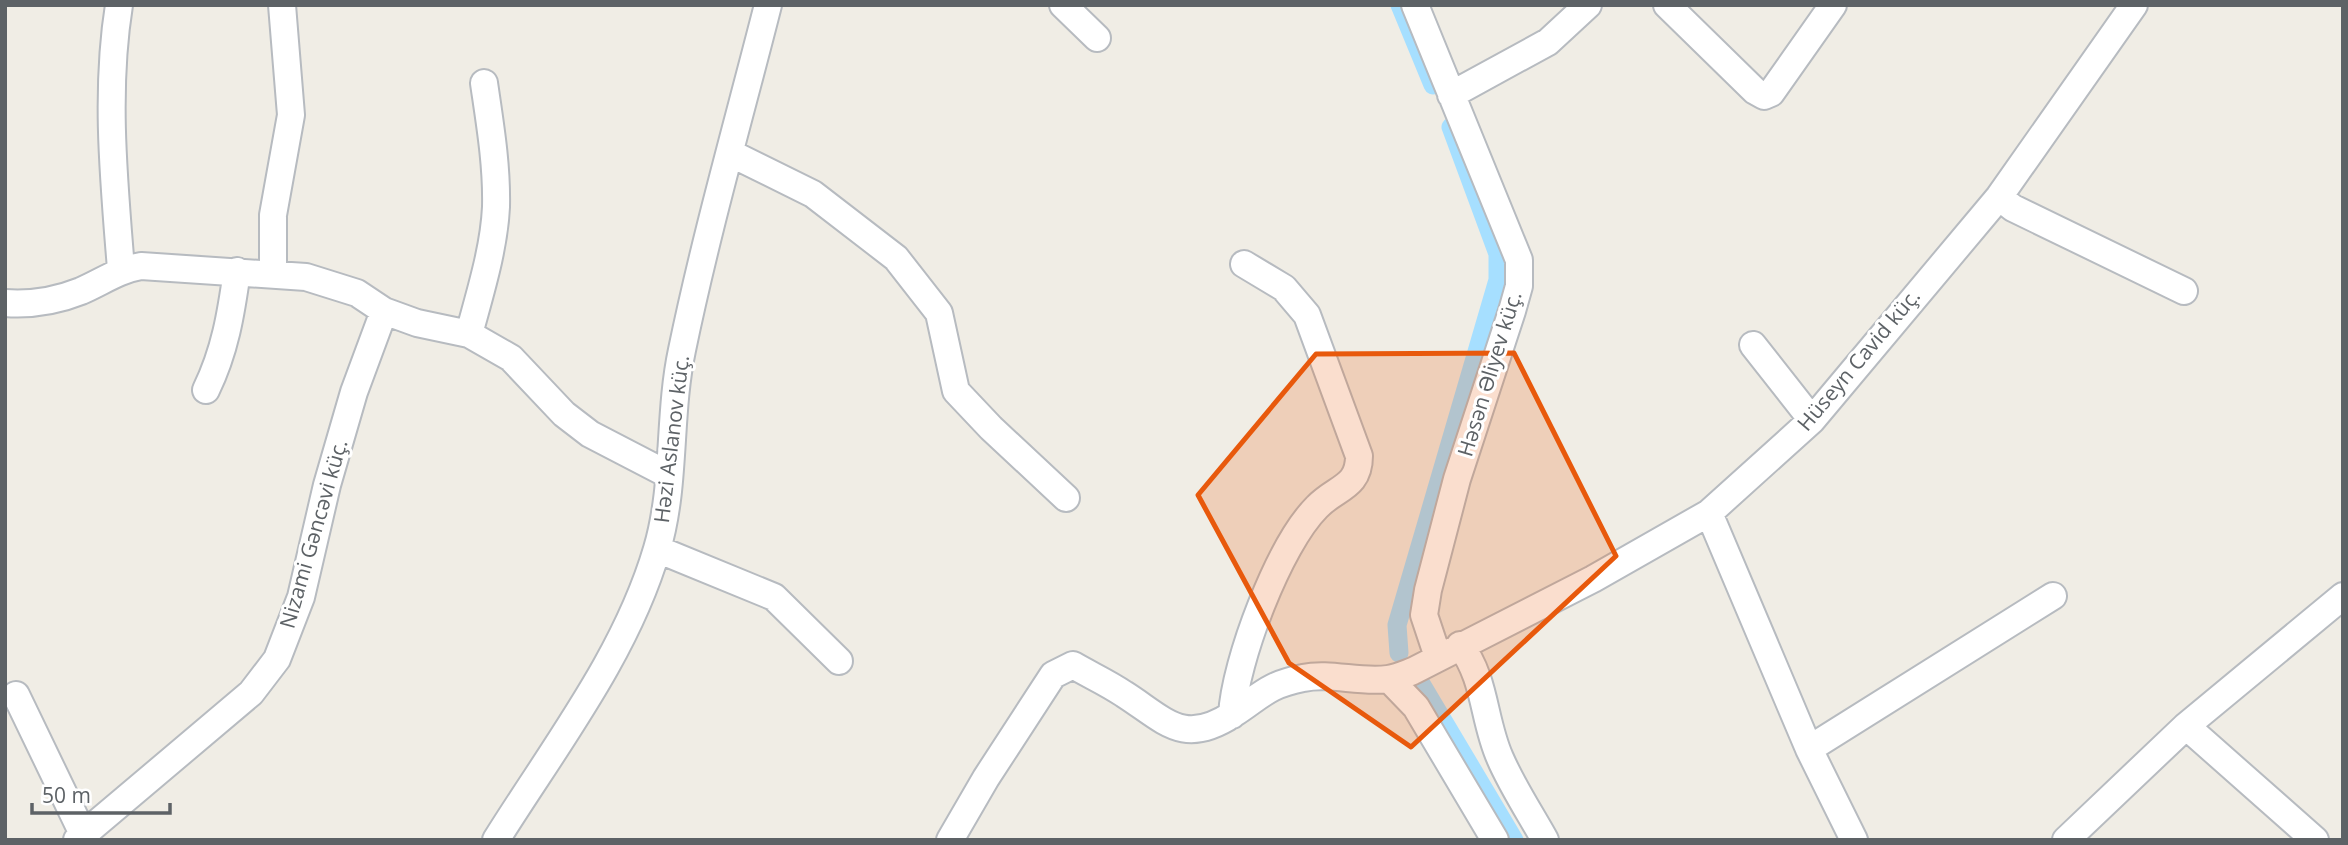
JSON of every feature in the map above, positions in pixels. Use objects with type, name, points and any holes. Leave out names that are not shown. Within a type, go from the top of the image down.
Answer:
[{"type":"street","points":[[119,5],[114,34],[112,160],[121,269]]},
{"type":"street","points":[[273,273],[273,215],[292,115],[282,5]]},
{"type":"street","name":"Həzi Aslanov küç.","points":[[496,840],[610,660],[638,600],[657,549],[669,475],[673,410],[682,351],[768,5]]},
{"type":"street","points":[[1063,5],[1097,37]]},
{"type":"street","name":"Həsən Əliyev küç.","points":[[1415,5],[1519,260],[1519,286],[1457,479],[1424,615],[1449,651],[1476,670],[1499,757],[1545,840]]},
{"type":"street","points":[[1451,95],[1548,43],[1588,5]]},
{"type":"street","points":[[1667,5],[1755,91],[1764,96],[1771,93],[1833,5]]},
{"type":"street","name":"Hüseyn Cavid küç.","points":[[1389,679],[1593,579],[1709,513],[1812,420],[1999,197],[2134,5]]},
{"type":"street","points":[[469,334],[484,279],[496,208],[493,139],[484,83]]},
{"type":"street","points":[[730,153],[813,194],[896,258],[939,313],[956,391],[991,428],[1066,498]]},
{"type":"street","points":[[1999,197],[2013,208],[2184,291]]},
{"type":"street","points":[[1232,715],[1233,690],[1240,668],[1259,612],[1282,558],[1317,507],[1352,481],[1359,471],[1359,456],[1307,315],[1284,288],[1244,264]]},
{"type":"street","points":[[5,303],[47,302],[82,290],[121,269],[141,266],[273,273],[334,284],[357,293],[384,311],[416,323],[469,334],[511,358],[564,414],[590,434],[669,475]]},
{"type":"street","points":[[206,390],[220,361],[228,333],[237,271]]},
{"type":"street","name":"Nizami Gəncəvi küç.","points":[[80,837],[251,693],[277,659],[301,597],[327,485],[354,392],[384,311]]},
{"type":"street","points":[[1753,345],[1812,420]]},
{"type":"street","points":[[1709,513],[1809,749],[1854,840]]},
{"type":"street","points":[[657,549],[774,597],[839,661]]},
{"type":"street","points":[[1809,749],[2053,596]]},
{"type":"street","points":[[2066,840],[2186,726],[2343,596]]},
{"type":"street","points":[[950,840],[986,778],[1053,676],[1073,666],[1124,694],[1162,722],[1182,730],[1198,730],[1232,715],[1260,692],[1287,681],[1312,676],[1389,679],[1416,707],[1495,840]]},
{"type":"street","points":[[16,695],[80,837]]},
{"type":"street","points":[[2186,726],[2315,840]]},
{"type":"highlighted area","points":[[1514,353],[1616,556],[1411,747],[1289,663],[1198,495],[1316,354]]},
{"type":"waterway","points":[[1400,5],[1433,85]]},
{"type":"waterway","points":[[1399,653],[1397,625],[1498,280],[1498,254],[1451,127]]},
{"type":"waterway","points":[[1420,682],[1514,840]]}]
